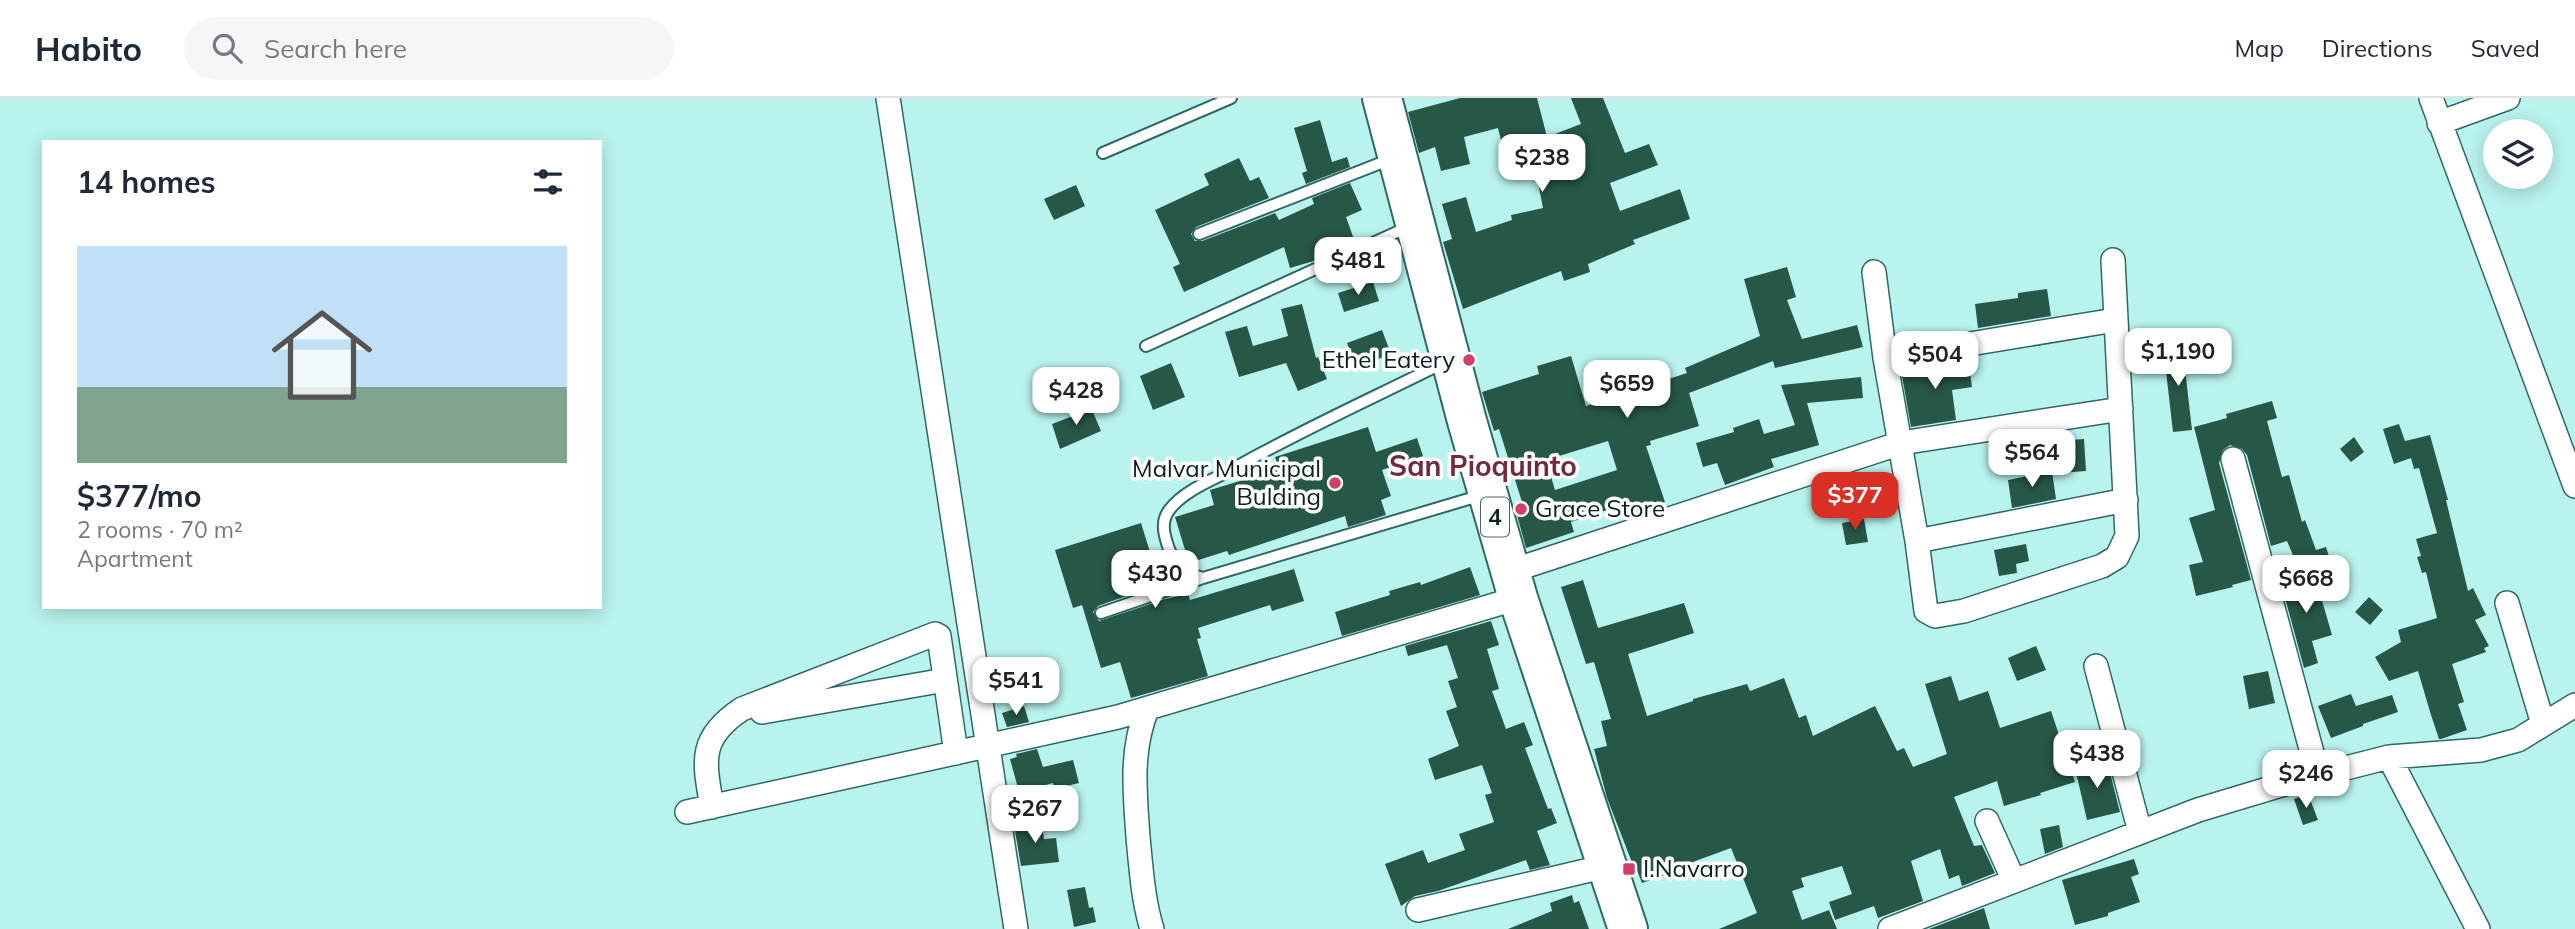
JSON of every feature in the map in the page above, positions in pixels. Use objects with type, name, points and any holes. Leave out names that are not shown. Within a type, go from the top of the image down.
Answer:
[{"type":"highway","name":"4","points":[[1382,98],[1488,494],[1628,929]]},
{"type":"street","points":[[888,98],[1016,929]]},
{"type":"street","points":[[2431,98],[2575,486]]},
{"type":"street","points":[[2439,123],[2508,98]]},
{"type":"street","points":[[1874,272],[1885,358],[1917,541],[1926,611],[1935,616],[2102,566],[2117,557],[2127,536],[2113,260]]},
{"type":"street","points":[[1885,358],[2115,320]]},
{"type":"street","points":[[687,812],[1147,709],[1515,584],[1900,443],[2121,410]]},
{"type":"street","points":[[2233,459],[2318,775]]},
{"type":"street","points":[[1917,541],[2126,500]]},
{"type":"street","points":[[2507,603],[2543,724]]},
{"type":"street","points":[[712,807],[706,751],[716,732],[728,718],[742,709],[935,634],[939,636],[956,753]]},
{"type":"street","points":[[2096,666],[2140,832]]},
{"type":"street","points":[[728,718],[945,680]]},
{"type":"street","points":[[1890,929],[2198,810],[2291,782],[2389,757],[2481,750],[2518,740],[2575,705]]},
{"type":"street","points":[[1147,709],[1136,743],[1134,780],[1140,865],[1152,929]]},
{"type":"street","points":[[2389,757],[2478,929]]},
{"type":"street","points":[[1987,821],[2014,881]]},
{"type":"street","points":[[1418,910],[1607,866]]},
{"type":"lane","points":[[1103,153],[1231,98]]},
{"type":"lane","points":[[1199,234],[1397,157]]},
{"type":"lane","points":[[1146,346],[1415,224]]},
{"type":"lane","points":[[1203,578],[1185,574],[1167,544],[1163,529],[1164,519],[1176,502],[1258,454],[1450,359]]},
{"type":"lane","points":[[1101,612],[1203,578],[1488,494]]},
{"type":"building","points":[[1460,98],[1537,98],[1547,137],[1581,124],[1571,98],[1603,98],[1625,153],[1649,144],[1658,165],[1610,183],[1620,211],[1680,189],[1690,219],[1633,240],[1635,244],[1588,264],[1590,272],[1564,281],[1561,271],[1463,309],[1443,242],[1452,239],[1442,204],[1466,197],[1476,232],[1512,220],[1511,215],[1543,208],[1533,157],[1507,164],[1498,128],[1464,137],[1470,164],[1441,171],[1435,147],[1419,153],[1408,112]]},
{"type":"building","points":[[1320,120],[1332,162],[1347,157],[1350,167],[1306,184],[1302,173],[1307,171],[1294,128]]},
{"type":"building","points":[[1239,158],[1250,181],[1259,177],[1269,198],[1196,227],[1191,234],[1195,241],[1202,241],[1275,213],[1279,220],[1314,204],[1312,198],[1350,183],[1362,210],[1346,217],[1355,242],[1317,260],[1290,268],[1284,247],[1184,292],[1173,267],[1180,264],[1155,210],[1209,185],[1204,174]]},
{"type":"building","points":[[1076,185],[1085,206],[1054,220],[1044,199]]},
{"type":"building","points":[[1787,267],[1796,297],[1787,300],[1802,339],[1857,325],[1863,347],[1775,368],[1773,361],[1689,393],[1699,426],[1650,441],[1651,445],[1646,446],[1665,502],[1635,512],[1631,502],[1571,522],[1574,532],[1526,548],[1514,504],[1522,502],[1499,429],[1494,431],[1482,392],[1539,374],[1537,366],[1571,356],[1586,406],[1687,373],[1685,368],[1760,336],[1744,279]],"holes":[[[1608,441],[1617,470],[1555,490],[1546,460]]]},
{"type":"building","points":[[1373,282],[1379,301],[1344,312],[1338,293]]},
{"type":"building","points":[[2047,289],[2051,316],[1978,328],[1975,304],[2018,298],[2018,293]]},
{"type":"building","points":[[1302,304],[1316,358],[1318,357],[1327,379],[1298,391],[1286,363],[1239,377],[1225,332],[1247,326],[1253,346],[1288,336],[1281,309]]},
{"type":"building","points":[[1382,330],[1391,354],[1356,368],[1347,343]]},
{"type":"building","points":[[2182,343],[2192,430],[2173,432],[2163,345]]},
{"type":"building","points":[[1968,358],[1972,387],[1952,390],[1956,420],[1911,427],[1901,370]]},
{"type":"building","points":[[1171,363],[1185,397],[1153,410],[1140,376]]},
{"type":"building","points":[[1861,377],[1863,398],[1807,403],[1819,445],[1771,459],[1774,467],[1725,485],[1717,463],[1703,467],[1696,443],[1734,432],[1733,428],[1759,419],[1764,434],[1795,425],[1781,385]]},
{"type":"building","points":[[2272,401],[2277,418],[2267,421],[2282,477],[2289,475],[2302,522],[2305,520],[2316,550],[2326,547],[2332,566],[2301,574],[2287,541],[2271,546],[2247,455],[2242,449],[2230,445],[2223,450],[2219,463],[2251,580],[2196,596],[2189,565],[2203,562],[2189,518],[2215,510],[2194,427],[2227,418],[2226,414]]},
{"type":"building","points":[[1090,405],[1101,431],[1060,449],[1052,424],[1073,416],[1072,413]]},
{"type":"building","points":[[2399,424],[2405,441],[2430,435],[2448,500],[2468,591],[2473,588],[2486,615],[2475,620],[2489,646],[2484,648],[2486,652],[2452,664],[2464,702],[2458,704],[2467,730],[2441,739],[2418,671],[2389,681],[2375,657],[2401,642],[2398,630],[2437,618],[2426,572],[2422,573],[2417,557],[2421,556],[2416,539],[2437,533],[2419,468],[2414,469],[2411,458],[2394,464],[2383,429]]},
{"type":"building","points":[[1368,427],[1376,452],[1417,438],[1423,456],[1382,470],[1391,496],[1381,500],[1386,515],[1348,527],[1345,516],[1229,555],[1227,551],[1189,563],[1175,517],[1214,505],[1210,490],[1279,469],[1275,457]]},
{"type":"building","points":[[2354,437],[2364,452],[2351,462],[2340,449]]},
{"type":"building","points":[[2084,439],[2086,471],[2059,473],[2057,441]]},
{"type":"building","points":[[2052,471],[2056,499],[2012,508],[2008,480]]},
{"type":"building","points":[[1864,519],[1868,542],[1846,545],[1842,523]]},
{"type":"building","points":[[1141,523],[1160,584],[1098,606],[1093,612],[1099,621],[1165,599],[1188,594],[1190,600],[1294,569],[1304,601],[1272,611],[1270,605],[1198,628],[1201,638],[1197,639],[1208,676],[1131,698],[1120,662],[1101,668],[1082,605],[1073,608],[1055,550]]},
{"type":"building","points":[[2026,544],[2029,561],[2016,564],[2017,573],[1999,576],[1994,550]]},
{"type":"building","points":[[1470,567],[1480,595],[1342,636],[1335,612],[1390,595],[1389,591],[1420,582],[1421,585]]},
{"type":"building","points":[[2314,573],[2332,635],[2312,641],[2318,663],[2304,668],[2281,583]]},
{"type":"building","points":[[1583,580],[1598,628],[1684,603],[1694,633],[1628,654],[1647,716],[1693,699],[1747,684],[1750,691],[1784,678],[1799,718],[1806,715],[1813,736],[1875,706],[1897,751],[1904,748],[1913,767],[1947,754],[1925,684],[1951,676],[1959,701],[1988,691],[2000,728],[2051,711],[2075,782],[2004,806],[1997,781],[1954,797],[1974,846],[1982,845],[1995,873],[1962,886],[1959,875],[1949,879],[1940,849],[1911,861],[1923,901],[1878,918],[1874,906],[1835,920],[1829,902],[1852,894],[1842,866],[1801,878],[1804,887],[1792,891],[1802,920],[1829,910],[1837,929],[1719,929],[1757,913],[1731,848],[1690,863],[1691,866],[1642,883],[1633,865],[1607,798],[1594,749],[1607,746],[1601,721],[1611,719],[1594,662],[1586,664],[1561,587]]},
{"type":"building","points":[[2369,597],[2383,610],[2370,625],[2355,612]]},
{"type":"building","points":[[1491,621],[1499,645],[1487,649],[1499,689],[1492,691],[1506,729],[1524,722],[1533,745],[1525,748],[1548,809],[1551,808],[1557,823],[1537,831],[1550,865],[1530,870],[1526,860],[1438,891],[1415,896],[1401,906],[1385,864],[1423,850],[1428,863],[1465,850],[1459,834],[1494,822],[1485,795],[1492,793],[1482,765],[1435,780],[1428,759],[1459,746],[1446,711],[1457,707],[1448,681],[1458,678],[1447,645],[1408,656],[1405,646]]},
{"type":"building","points":[[2036,646],[2046,670],[2017,681],[2008,658]]},
{"type":"building","points":[[2268,671],[2275,703],[2249,709],[2243,676]]},
{"type":"building","points":[[2351,694],[2356,706],[2392,695],[2398,712],[2331,738],[2318,706]]},
{"type":"building","points":[[1024,706],[1029,722],[1007,727],[1002,713]]},
{"type":"building","points":[[1037,749],[1043,767],[1073,760],[1079,783],[1054,789],[1053,783],[1019,792],[1010,759],[1017,757],[1016,754]]},
{"type":"building","points":[[2107,761],[2120,812],[2087,820],[2075,768]]},
{"type":"building","points":[[2308,794],[2318,820],[2303,825],[2294,799]]},
{"type":"building","points":[[1042,822],[1044,839],[1056,838],[1059,862],[1021,866],[1014,825]]},
{"type":"building","points":[[2059,825],[2063,847],[2045,854],[2040,829]]},
{"type":"building","points":[[2134,859],[2139,874],[2131,877],[2140,902],[2108,913],[2108,916],[2075,925],[2062,880]]},
{"type":"building","points":[[1085,887],[1089,908],[1093,907],[1096,922],[1074,927],[1067,890]]},
{"type":"building","points":[[1572,895],[1574,903],[1579,901],[1589,929],[1508,929],[1552,911],[1550,903]]},
{"type":"building","points":[[1984,908],[1990,929],[1929,929]]},
{"type":"place","name":"Ethel Eatery","points":[[1469,360]]},
{"type":"place","name":"Malvar Municipal Bulding","points":[[1335,483]]},
{"type":"place","name":"Grace Store","points":[[1521,509]]},
{"type":"place","name":"I.Navarro","points":[[1629,869]]},
{"type":"district","name":"San Pioquinto","points":[[1483,466]]}]
